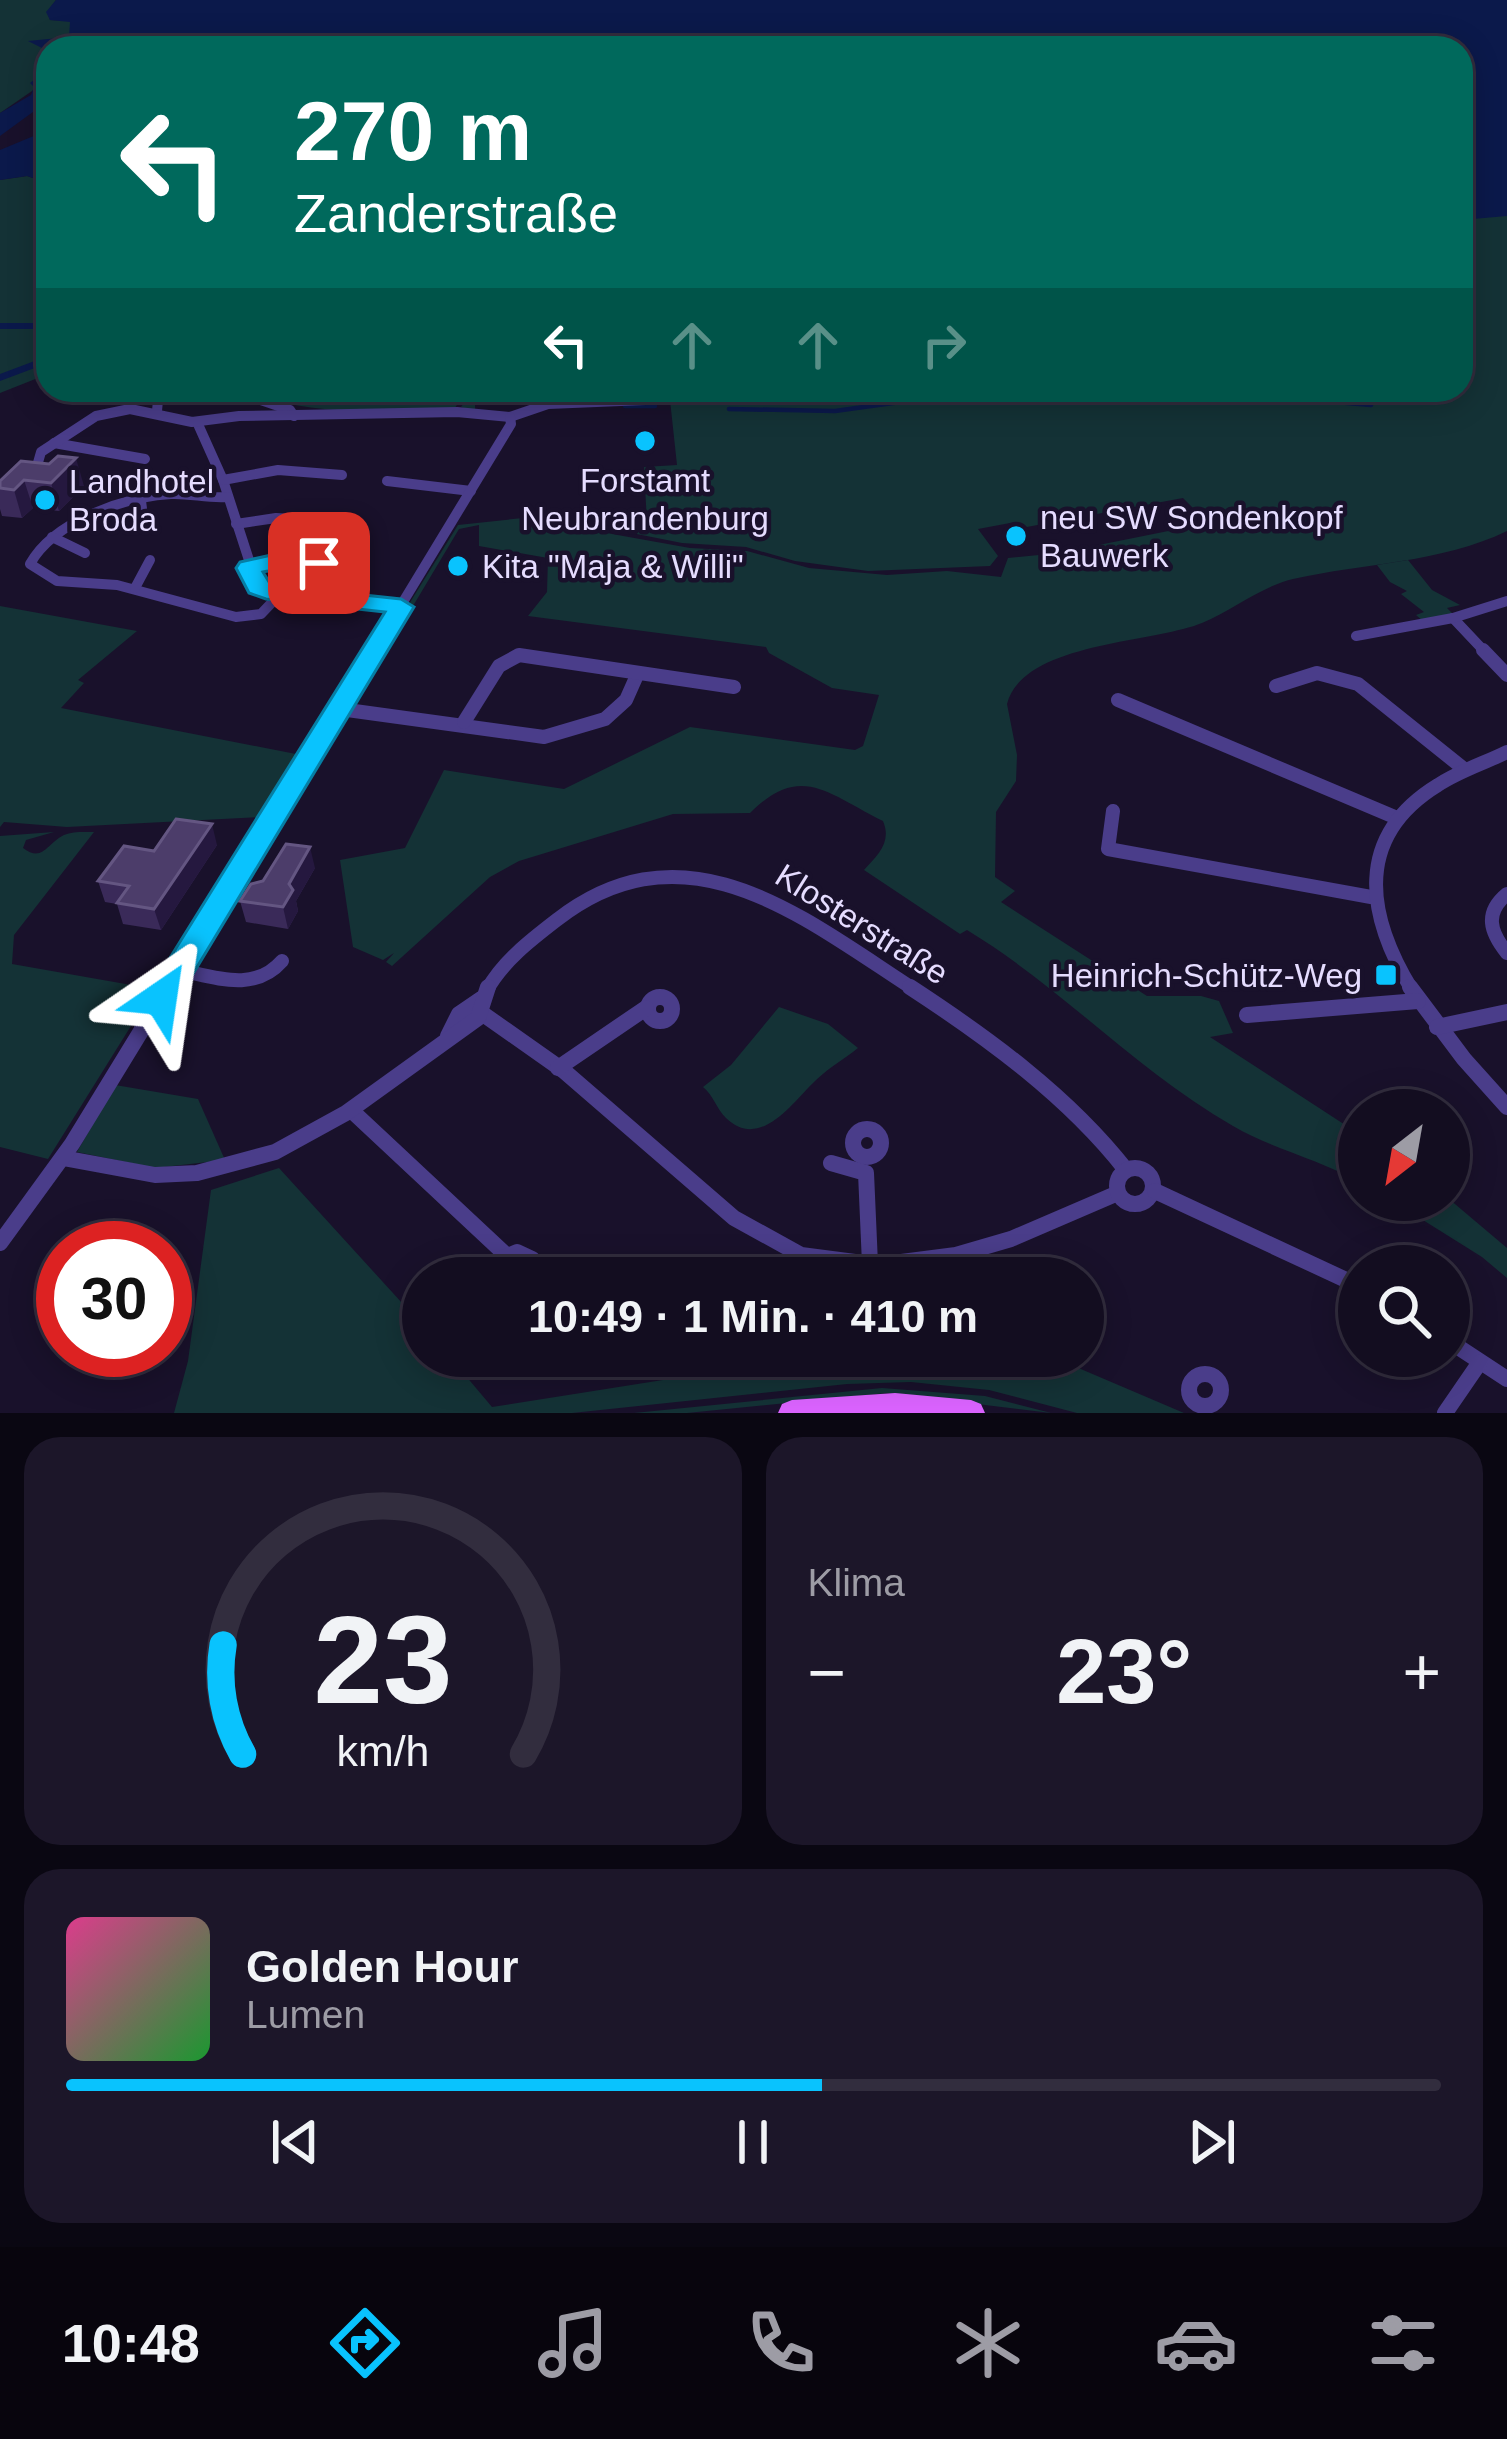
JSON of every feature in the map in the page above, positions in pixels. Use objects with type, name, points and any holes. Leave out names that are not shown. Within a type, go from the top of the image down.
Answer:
[{"type":"main road","points":[[792,1413],[895,1406],[971,1413]]},
{"type":"street","points":[[157,411],[158,402]]},
{"type":"street","points":[[272,402],[294,416]]},
{"type":"street","points":[[43,479],[33,466],[40,452],[103,413],[130,409],[197,422],[473,412],[509,417],[548,404],[597,402]]},
{"type":"street","points":[[0,1243],[63,1158],[340,709],[511,424],[509,417]]},
{"type":"street","points":[[197,422],[223,480],[257,588],[280,595],[401,607]]},
{"type":"street","points":[[54,443],[145,459]]},
{"type":"street","points":[[223,480],[278,470],[342,475]]},
{"type":"street","points":[[387,481],[471,491]]},
{"type":"street","points":[[228,497],[179,494],[141,501],[52,537],[32,555],[30,564],[40,575],[135,588],[193,608],[247,617],[265,613],[280,595]]},
{"type":"street","points":[[141,501],[144,524]]},
{"type":"street","points":[[236,524],[276,518],[342,522]]},
{"type":"street","points":[[52,537],[85,553]]},
{"type":"street","points":[[135,588],[150,560]]},
{"type":"street","points":[[248,568],[280,560],[319,563]]},
{"type":"street","points":[[1356,636],[1453,618],[1507,601]]},
{"type":"street","points":[[1453,618],[1507,674]]},
{"type":"street","points":[[464,722],[507,658],[519,656],[734,687]]},
{"type":"street","points":[[340,709],[464,722],[544,737],[562,735],[616,711],[638,674]]},
{"type":"street","points":[[1276,686],[1317,674],[1358,684],[1464,769]]},
{"type":"street","points":[[1118,700],[1397,818]]},
{"type":"street","points":[[1507,752],[1464,769],[1397,818],[1376,853],[1371,898],[1388,947],[1418,1001],[1507,1106]]},
{"type":"street","points":[[1113,811],[1108,849],[1371,898]]},
{"type":"street","name":"Klosterstraße","points":[[63,1158],[152,1175],[201,1173],[265,1156],[352,1111],[447,1037],[482,1007],[492,980],[538,935],[608,886],[662,874],[713,877],[764,897],[973,1031],[1080,1120],[1119,1156],[1126,1170],[1147,1175],[1155,1191],[1338,1276]]},
{"type":"street","points":[[1507,894],[1495,902],[1489,917],[1507,953]]},
{"type":"street","points":[[179,970],[250,982],[275,972],[282,961]]},
{"type":"street","points":[[1246,1015],[1418,1001]]},
{"type":"street","points":[[482,1007],[754,1233],[812,1257]]},
{"type":"street","points":[[558,1068],[646,1008]]},
{"type":"street","points":[[1436,1027],[1507,1012]]},
{"type":"street","points":[[352,1111],[506,1255],[528,1257]]},
{"type":"street","points":[[831,1163],[866,1164],[869,1257]]},
{"type":"street","points":[[942,1257],[1009,1241],[1118,1193],[1114,1182],[1126,1170]]},
{"type":"street","name":"Klosterstraße","points":[[1118,1193],[1136,1202],[1149,1199],[1155,1191]]},
{"type":"street","points":[[1470,1356],[1507,1379]]},
{"type":"street","points":[[1445,1413],[1480,1362]]},
{"type":"green space","points":[[0,0],[56,0],[47,12],[50,20],[70,21],[70,30],[80,36],[36,36],[36,88],[0,113]]},
{"type":"green space","points":[[36,179],[36,379],[0,393],[0,180]]},
{"type":"green space","points":[[1473,209],[1507,216],[1507,531],[1456,550],[1293,579],[1202,623],[1063,656],[1018,684],[1007,704],[1017,755],[1016,781],[996,812],[995,877],[1015,891],[1001,902],[1147,996],[1201,996],[1219,1001],[1233,1033],[1210,1037],[1338,1120],[1338,1172],[1248,1134],[1198,1104],[1001,953],[967,930],[960,934],[864,870],[885,842],[883,821],[815,788],[785,789],[750,813],[673,814],[519,861],[490,877],[392,966],[386,962],[394,953],[383,960],[353,947],[340,860],[405,848],[444,770],[564,789],[690,727],[855,750],[863,746],[879,695],[832,688],[766,647],[528,616],[547,592],[548,558],[479,546],[479,525],[459,529],[413,606],[409,604],[458,525],[523,518],[690,548],[747,551],[809,568],[887,575],[947,571],[1001,577],[1008,558],[1059,553],[1208,523],[1183,498],[1016,529],[1010,523],[978,529],[998,556],[990,566],[868,571],[795,561],[746,547],[682,543],[551,517],[558,509],[558,515],[647,523],[644,467],[677,465],[670,402],[1473,402]]},
{"type":"green space","points":[[283,402],[459,402],[455,408],[306,407]]},
{"type":"green space","points":[[465,402],[509,402],[475,405],[475,411],[461,407]]},
{"type":"green space","points":[[1408,560],[1432,590],[1460,605],[1447,608],[1453,614],[1423,621],[1416,615],[1424,612],[1401,594],[1407,591],[1390,582],[1377,565]]},
{"type":"green space","points":[[0,606],[137,631],[78,680],[84,683],[61,708],[301,755],[261,817],[67,827],[4,822],[0,827]]},
{"type":"green space","points":[[54,832],[26,840],[23,848],[40,853],[64,835],[94,832],[14,935],[12,964],[154,989],[48,1159],[0,1147],[0,836]]},
{"type":"green space","points":[[779,1007],[828,1024],[858,1048],[774,1121],[750,1129],[738,1127],[703,1087],[731,1065]]},
{"type":"green space","points":[[115,1085],[198,1099],[225,1160],[155,1168],[77,1152]]},
{"type":"green space","points":[[279,1168],[402,1303],[402,1377],[467,1377],[492,1407],[682,1377],[1100,1377],[1184,1413],[1077,1413],[989,1390],[911,1382],[847,1384],[572,1413],[174,1413],[184,1377],[192,1377],[192,1331],[211,1190]]},
{"type":"green space","points":[[1470,1217],[1507,1248],[1507,1278],[1470,1245],[1425,1221],[1470,1221]]},
{"type":"green space","points":[[882,1388],[985,1396],[1051,1413],[887,1393],[687,1413],[634,1413]]},
{"type":"shaded area","points":[[56,0],[1507,0],[1507,216],[1473,219],[1473,36],[69,36],[70,22],[50,20],[46,12]]},
{"type":"shaded area","points":[[36,78],[36,110],[0,136],[0,113],[31,95],[34,87],[30,83]]},
{"type":"shaded area","points":[[36,135],[36,179],[0,180],[0,150]]},
{"type":"building","points":[[58,456],[76,458],[51,483],[24,480],[14,490],[0,488],[0,481],[21,461],[49,464]]},
{"type":"building","points":[[176,819],[212,824],[154,909],[117,903],[129,886],[98,881],[124,846],[154,851]]},
{"type":"building","points":[[286,844],[310,847],[289,884],[293,890],[283,907],[240,901],[251,884],[263,881]]},
{"type":"waterway","points":[[0,326],[36,326]]},
{"type":"waterway","points":[[0,378],[36,364]]},
{"type":"waterway","points":[[729,409],[835,411],[900,402]]},
{"type":"waterway","points":[[1335,402],[1371,405]]},
{"type":"waterway","points":[[625,406],[655,406]]},
{"type":"place","name":"Forstamt Neubrandenburg","points":[[645,441]]},
{"type":"place","name":"Landhotel Broda","points":[[45,500]]},
{"type":"place","name":"neu SW Sondenkopf Bauwerk","points":[[1016,536]]},
{"type":"place","name":"Kita \"Maja & Willi\"","points":[[458,566]]},
{"type":"place","name":"Heinrich-Schütz-Weg","points":[[1386,975]]},
{"type":"route","points":[[161,998],[401,607],[266,592],[257,588],[248,568],[280,560],[319,563]]}]
